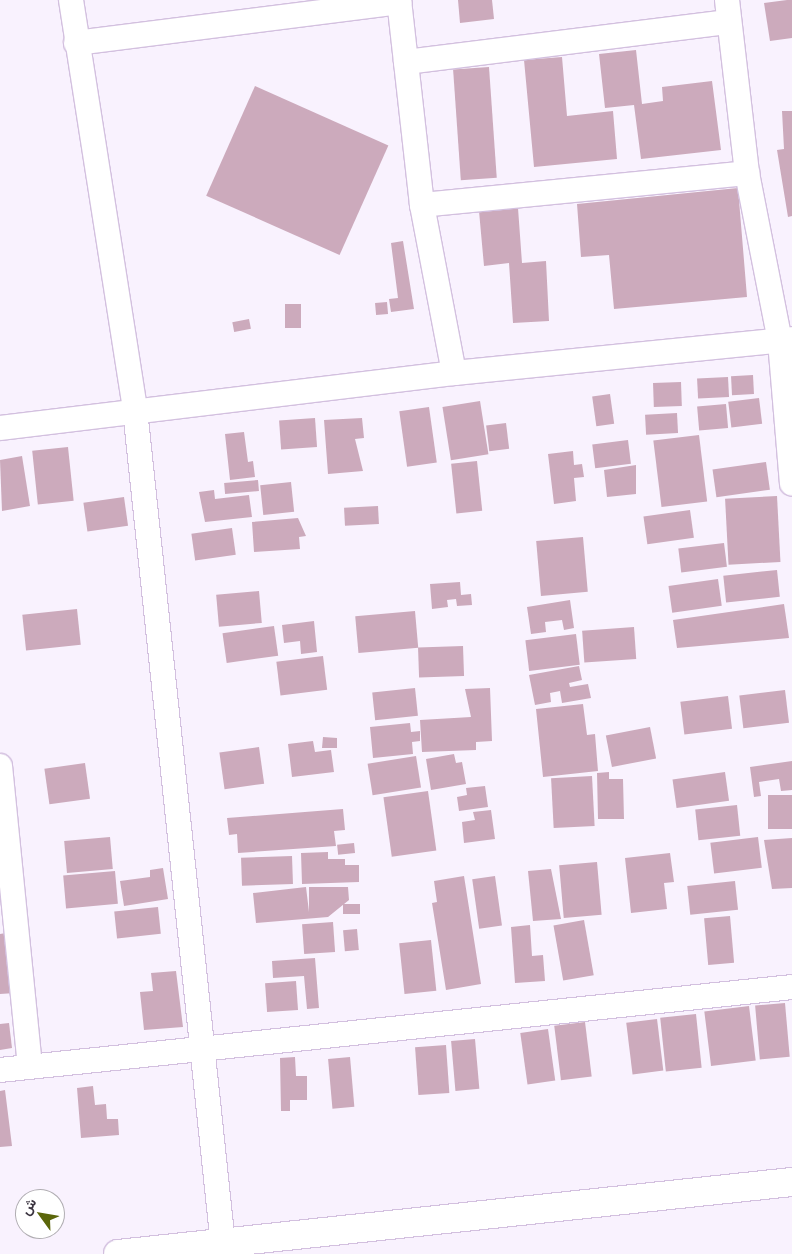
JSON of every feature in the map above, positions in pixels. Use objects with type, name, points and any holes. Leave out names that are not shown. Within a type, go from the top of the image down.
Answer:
[{"type":"street","points":[[70,0],[135,410],[200,1046],[223,1248]]},
{"type":"street","points":[[76,43],[249,11],[399,1],[422,205],[454,373]]},
{"type":"street","points":[[406,62],[728,6],[747,173],[786,340],[792,483]]},
{"type":"street","points":[[422,205],[747,173]]},
{"type":"street","points":[[0,428],[135,410],[454,373],[786,340]]},
{"type":"street","points":[[0,766],[8,919],[30,1066]]},
{"type":"street","points":[[0,1070],[200,1046],[792,987]]},
{"type":"street","points":[[118,1254],[223,1248],[792,1182]]},
{"type":"building","points":[[458,0],[492,0],[494,19],[460,23]]},
{"type":"building","points":[[792,0],[792,38],[770,41],[764,3]]},
{"type":"building","points":[[636,50],[642,104],[663,101],[662,87],[712,81],[721,150],[641,159],[634,105],[605,108],[599,54]]},
{"type":"building","points":[[562,57],[567,116],[613,111],[617,159],[534,167],[524,60]]},
{"type":"building","points":[[489,67],[497,178],[461,180],[453,70]]},
{"type":"building","points":[[255,86],[388,145],[340,255],[206,196]]},
{"type":"building","points":[[782,111],[792,111],[792,216],[788,217],[777,150],[784,149]]},
{"type":"building","points":[[738,188],[747,297],[614,309],[609,255],[581,257],[577,204]]},
{"type":"building","points":[[518,208],[522,263],[546,261],[549,321],[513,323],[509,263],[484,266],[479,211]]},
{"type":"building","points":[[403,241],[414,309],[391,312],[389,299],[398,298],[391,243]]},
{"type":"building","points":[[387,302],[388,314],[376,315],[375,303]]},
{"type":"building","points":[[285,304],[301,304],[301,328],[285,328]]},
{"type":"building","points":[[249,319],[251,329],[234,332],[232,322]]},
{"type":"building","points":[[753,375],[754,394],[732,395],[731,376]]},
{"type":"building","points":[[728,377],[729,397],[698,399],[697,379]]},
{"type":"building","points":[[681,382],[682,406],[654,407],[653,383]]},
{"type":"building","points":[[610,394],[614,424],[596,426],[592,397]]},
{"type":"building","points":[[759,398],[762,424],[731,428],[728,402]]},
{"type":"building","points":[[480,401],[488,454],[451,460],[442,407]]},
{"type":"building","points":[[726,404],[728,428],[699,430],[697,407]]},
{"type":"building","points":[[429,407],[437,462],[407,467],[399,411]]},
{"type":"building","points":[[677,413],[678,433],[646,435],[645,415]]},
{"type":"building","points":[[315,418],[317,447],[281,449],[279,421]]},
{"type":"building","points":[[362,418],[364,438],[355,439],[363,471],[328,474],[324,420]]},
{"type":"building","points":[[506,423],[509,449],[489,451],[486,425]]},
{"type":"building","points":[[244,432],[248,462],[253,461],[255,477],[230,480],[225,434]]},
{"type":"building","points":[[699,435],[707,502],[662,507],[653,441]]},
{"type":"building","points":[[628,440],[631,464],[595,468],[592,444]]},
{"type":"building","points":[[68,447],[74,501],[38,504],[32,451]]},
{"type":"building","points":[[573,451],[574,465],[582,464],[584,477],[574,478],[576,501],[554,504],[548,454]]},
{"type":"building","points":[[22,456],[30,506],[2,511],[0,460]]},
{"type":"building","points":[[477,461],[482,511],[456,513],[451,464]]},
{"type":"building","points":[[766,462],[770,490],[716,497],[713,470]]},
{"type":"building","points":[[636,465],[636,494],[607,497],[604,470]]},
{"type":"building","points":[[258,480],[259,491],[225,494],[224,483]]},
{"type":"building","points":[[291,482],[294,512],[263,515],[260,485]]},
{"type":"building","points":[[214,490],[215,499],[249,495],[252,517],[205,522],[199,492]]},
{"type":"building","points":[[777,496],[780,562],[729,565],[725,499]]},
{"type":"building","points":[[124,497],[128,526],[87,531],[83,503]]},
{"type":"building","points":[[378,506],[379,524],[345,526],[344,508]]},
{"type":"building","points":[[690,510],[694,538],[647,544],[643,517]]},
{"type":"building","points":[[298,518],[306,536],[299,537],[300,549],[254,552],[252,522]]},
{"type":"building","points":[[232,528],[236,555],[195,560],[191,534]]},
{"type":"building","points":[[583,537],[588,592],[541,596],[536,541]]},
{"type":"building","points":[[724,543],[727,567],[681,572],[678,549]]},
{"type":"building","points":[[777,570],[780,597],[726,602],[723,576]]},
{"type":"building","points":[[718,579],[722,606],[672,613],[668,586]]},
{"type":"building","points":[[460,582],[461,595],[471,594],[472,605],[457,606],[456,599],[447,600],[448,607],[432,609],[430,584]]},
{"type":"building","points":[[259,591],[262,623],[219,627],[216,595]]},
{"type":"building","points":[[570,600],[574,628],[564,630],[562,620],[545,622],[546,632],[531,634],[527,607]]},
{"type":"building","points":[[784,604],[789,638],[677,648],[673,620]]},
{"type":"building","points":[[77,609],[81,645],[26,651],[22,615]]},
{"type":"building","points":[[415,611],[418,648],[358,653],[355,616]]},
{"type":"building","points":[[314,621],[317,652],[301,654],[300,641],[284,643],[282,625]]},
{"type":"building","points":[[274,626],[278,656],[227,663],[223,633]]},
{"type":"building","points":[[634,627],[636,659],[584,663],[582,631]]},
{"type":"building","points":[[576,634],[580,665],[529,671],[525,640]]},
{"type":"building","points":[[463,646],[464,676],[419,678],[418,648]]},
{"type":"building","points":[[323,656],[327,690],[280,695],[276,662]]},
{"type":"building","points":[[579,666],[582,680],[569,683],[570,687],[588,684],[591,698],[562,703],[560,691],[550,693],[551,702],[535,705],[529,675]]},
{"type":"building","points":[[415,688],[418,716],[375,720],[372,692]]},
{"type":"building","points":[[490,688],[492,741],[476,742],[476,750],[422,752],[420,720],[471,717],[465,689]]},
{"type":"building","points":[[785,690],[789,723],[743,728],[739,696]]},
{"type":"building","points":[[728,696],[732,729],[684,735],[680,702]]},
{"type":"building","points":[[583,704],[587,735],[595,734],[598,771],[543,777],[536,709]]},
{"type":"building","points":[[410,723],[411,732],[420,731],[420,741],[412,742],[413,754],[373,758],[370,727]]},
{"type":"building","points":[[650,727],[656,758],[612,767],[606,736]]},
{"type":"building","points":[[323,737],[337,738],[337,748],[322,748]]},
{"type":"building","points":[[313,741],[315,752],[331,750],[334,772],[292,777],[288,744]]},
{"type":"building","points":[[259,747],[264,784],[225,789],[219,753]]},
{"type":"building","points":[[454,754],[456,763],[462,762],[466,784],[431,790],[426,759]]},
{"type":"building","points":[[416,756],[421,788],[373,795],[368,764]]},
{"type":"building","points":[[792,761],[792,790],[781,791],[779,779],[759,782],[761,796],[754,797],[750,767]]},
{"type":"building","points":[[85,763],[90,799],[49,804],[44,769]]},
{"type":"building","points":[[609,772],[609,779],[623,779],[624,819],[598,819],[597,773]]},
{"type":"building","points":[[725,772],[729,801],[677,808],[673,779]]},
{"type":"building","points":[[592,776],[595,826],[554,828],[551,778]]},
{"type":"building","points":[[485,786],[488,807],[459,811],[457,797],[467,795],[466,788]]},
{"type":"building","points":[[428,791],[436,850],[392,857],[383,797]]},
{"type":"building","points":[[768,795],[792,795],[792,829],[768,829]]},
{"type":"building","points":[[737,805],[740,836],[698,840],[695,809]]},
{"type":"building","points":[[343,809],[345,830],[334,831],[336,846],[238,853],[237,834],[229,835],[227,818]]},
{"type":"building","points":[[491,810],[495,839],[464,843],[462,822],[475,820],[473,812]]},
{"type":"building","points":[[110,837],[113,869],[67,873],[64,841]]},
{"type":"building","points":[[758,837],[762,868],[714,874],[710,843]]},
{"type":"building","points":[[792,838],[792,888],[772,889],[764,840]]},
{"type":"building","points":[[354,843],[355,853],[338,855],[337,845]]},
{"type":"building","points":[[328,852],[328,859],[345,859],[345,865],[359,865],[359,882],[302,884],[301,853]]},
{"type":"building","points":[[670,853],[674,882],[664,883],[667,909],[631,913],[625,858]]},
{"type":"building","points":[[292,856],[293,884],[242,886],[241,858]]},
{"type":"building","points":[[597,862],[602,915],[564,918],[559,865]]},
{"type":"building","points":[[163,868],[168,899],[124,906],[120,881],[150,877],[150,870]]},
{"type":"building","points":[[551,869],[561,919],[533,921],[528,871]]},
{"type":"building","points":[[115,871],[118,904],[66,908],[63,876]]},
{"type":"building","points":[[464,876],[481,984],[446,990],[432,903],[437,902],[434,881]]},
{"type":"building","points":[[495,876],[502,926],[479,929],[472,879]]},
{"type":"building","points":[[735,881],[738,910],[690,915],[687,886]]},
{"type":"building","points":[[306,887],[309,912],[309,887],[348,887],[349,900],[328,917],[256,923],[253,893]]},
{"type":"building","points":[[343,904],[360,904],[360,914],[343,914]]},
{"type":"building","points":[[158,907],[161,934],[117,938],[114,912]]},
{"type":"building","points":[[730,916],[734,963],[708,965],[704,918]]},
{"type":"building","points":[[584,920],[594,975],[563,981],[553,925]]},
{"type":"building","points":[[333,922],[335,952],[304,954],[302,924]]},
{"type":"building","points":[[530,925],[532,956],[543,955],[545,981],[515,983],[511,927]]},
{"type":"building","points":[[357,929],[359,950],[345,951],[343,930]]},
{"type":"building","points":[[12,932],[15,993],[0,994],[0,934]]},
{"type":"building","points":[[431,940],[436,991],[405,994],[399,943]]},
{"type":"building","points":[[315,958],[319,1008],[307,1009],[304,976],[273,978],[272,961]]},
{"type":"building","points":[[176,971],[183,1027],[144,1030],[140,992],[153,991],[151,973]]},
{"type":"building","points":[[296,981],[298,1010],[267,1012],[265,983]]},
{"type":"building","points":[[785,1003],[790,1057],[760,1059],[755,1006]]},
{"type":"building","points":[[749,1006],[756,1061],[711,1066],[704,1011]]},
{"type":"building","points":[[696,1014],[702,1068],[666,1071],[660,1018]]},
{"type":"building","points":[[657,1019],[663,1071],[633,1074],[626,1023]]},
{"type":"building","points":[[585,1022],[592,1077],[561,1080],[554,1026]]},
{"type":"building","points":[[9,1023],[12,1048],[0,1050],[0,1024]]},
{"type":"building","points":[[548,1029],[555,1080],[528,1084],[520,1033]]},
{"type":"building","points":[[475,1039],[479,1089],[455,1091],[451,1041]]},
{"type":"building","points":[[446,1045],[449,1093],[418,1095],[415,1047]]},
{"type":"building","points":[[295,1057],[296,1076],[307,1076],[307,1100],[290,1100],[290,1111],[281,1111],[280,1058]]},
{"type":"building","points":[[350,1057],[354,1107],[332,1109],[328,1059]]},
{"type":"building","points":[[93,1086],[95,1105],[106,1104],[107,1119],[118,1119],[119,1135],[81,1138],[77,1088]]},
{"type":"building","points":[[5,1090],[12,1146],[0,1147],[0,1091]]}]
